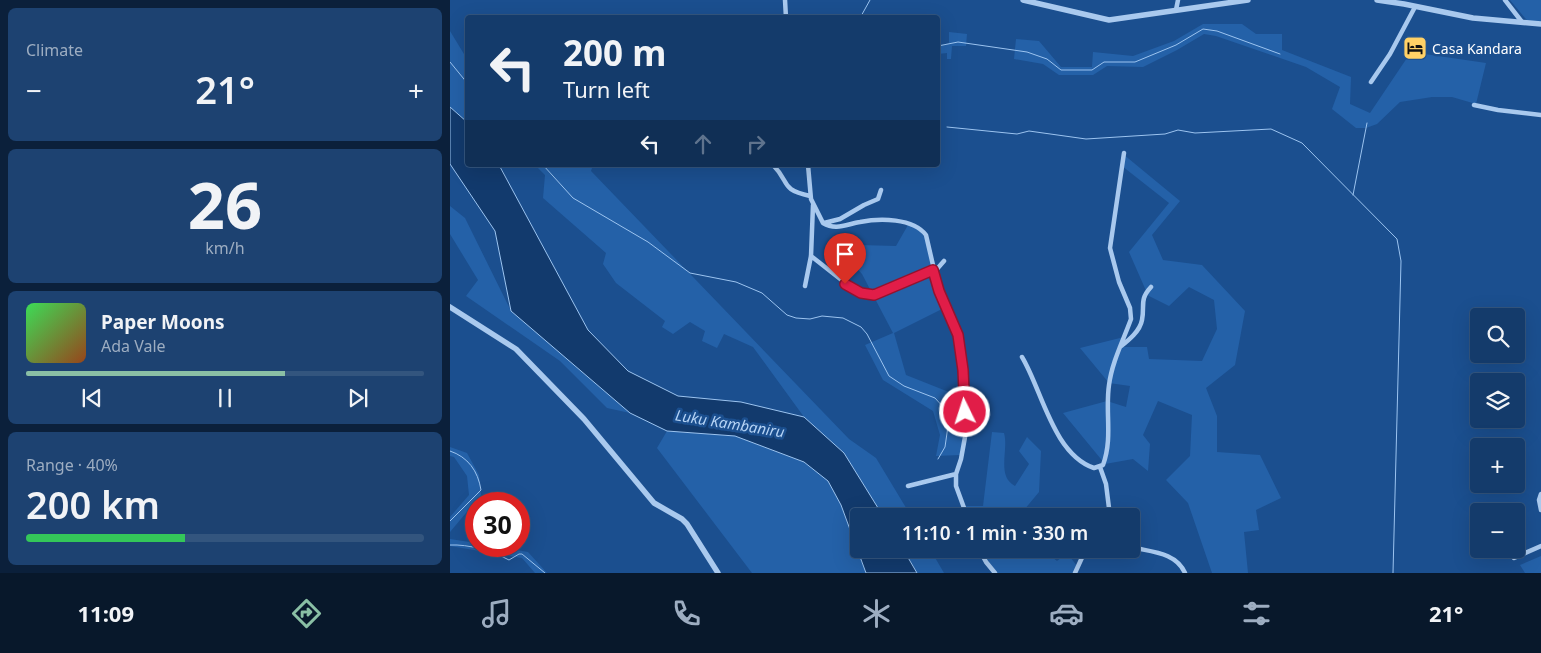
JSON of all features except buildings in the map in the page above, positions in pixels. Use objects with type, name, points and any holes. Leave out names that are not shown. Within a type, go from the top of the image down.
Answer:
[{"type":"street","points":[[785,0],[786,15]]},
{"type":"street","points":[[1023,0],[1108,20],[1248,0]]},
{"type":"street","points":[[1176,10],[1178,0]]},
{"type":"street","points":[[1376,0],[1403,2],[1415,7],[1466,17],[1541,24]]},
{"type":"street","points":[[1505,0],[1522,22]]},
{"type":"street","points":[[1371,82],[1390,54],[1415,7]]},
{"type":"street","points":[[1474,105],[1541,115]]},
{"type":"street","points":[[1022,357],[1032,375],[1054,431],[1079,461],[1094,468],[1103,465],[1109,445],[1109,386],[1113,365],[1132,313],[1119,282],[1110,248],[1124,154]]},
{"type":"street","points":[[775,167],[787,188],[810,196]]},
{"type":"street","points":[[808,167],[810,196],[823,223],[837,227],[865,221],[881,221],[916,226],[926,235],[933,270],[942,299],[958,335],[963,370],[967,426],[961,459],[956,474],[956,486],[964,508]]},
{"type":"street","points":[[823,223],[840,219],[878,199],[881,194],[880,190]]},
{"type":"street","points":[[805,286],[811,256],[813,204]]},
{"type":"street","points":[[811,256],[853,289],[868,295],[880,293],[933,270],[944,261]]},
{"type":"street","points":[[1120,348],[1130,339],[1141,324],[1143,317],[1142,299],[1151,287]]},
{"type":"street","points":[[450,307],[508,342],[526,358],[584,419],[654,502],[687,524],[718,573]]},
{"type":"street","points":[[1100,467],[1106,484],[1109,508]]},
{"type":"street","points":[[908,486],[956,474]]},
{"type":"street","points":[[1541,494],[1539,500],[1541,510]]},
{"type":"street","points":[[1525,553],[1541,546]]},
{"type":"street","points":[[1140,549],[1174,558],[1181,564],[1185,573]]},
{"type":"street","points":[[984,558],[995,573]]},
{"type":"street","points":[[1075,573],[1082,558]]},
{"type":"shaded area","points":[[1510,0],[1541,0],[1541,25],[1530,24]]},
{"type":"shaded area","points":[[1203,24],[1242,24],[1256,34],[1282,34],[1282,50],[1351,77],[1350,104],[1370,113],[1411,52],[1486,63],[1476,104],[1452,97],[1432,97],[1400,102],[1377,124],[1366,128],[1356,128],[1332,109],[1340,87],[1306,67],[1216,36],[1204,34],[1143,67],[1107,66],[1093,75],[1059,75],[1043,64],[1014,59],[1016,39],[1039,41],[1061,67],[1092,67],[1093,52],[1133,56],[1174,41]]},
{"type":"shaded area","points":[[450,31],[465,56],[465,120],[450,107]]},
{"type":"shaded area","points":[[949,32],[967,34],[966,46],[952,46],[951,59],[947,59],[947,53],[940,54],[940,45],[949,43]]},
{"type":"shaded area","points":[[1123,154],[1180,201],[1152,235],[1163,260],[1202,265],[1245,311],[1235,365],[1206,388],[1217,416],[1217,452],[1260,455],[1281,498],[1256,510],[1259,530],[1244,532],[1248,573],[1212,573],[1188,503],[1166,480],[1190,456],[1192,415],[1158,401],[1143,435],[1150,444],[1148,471],[1133,459],[1105,464],[1063,413],[1107,401],[1126,407],[1130,386],[1109,383],[1080,348],[1124,337],[1120,347],[1147,347],[1149,359],[1202,361],[1217,329],[1214,300],[1189,287],[1169,306],[1149,296],[1147,293],[1129,252],[1169,203],[1122,166]]},
{"type":"shaded area","points":[[537,167],[592,167],[591,171],[849,439],[876,458],[906,508],[878,508],[844,453],[804,417],[753,347],[724,334],[717,348],[702,341],[705,331],[690,322],[673,334],[662,327],[665,321],[616,283],[603,264],[606,253],[543,198],[545,175]]},
{"type":"shaded area","points":[[450,206],[465,218],[511,311],[630,413],[607,408],[560,361],[466,296],[478,280],[450,234]]},
{"type":"shaded area","points":[[908,225],[915,226],[925,237],[944,308],[894,333],[906,375],[964,398],[965,426],[960,455],[936,456],[940,435],[933,411],[883,380],[865,345],[893,333],[862,274],[848,259],[859,245],[896,246]]},
{"type":"shaded area","points":[[667,431],[735,436],[804,462],[828,481],[841,505],[850,529],[850,558],[860,558],[866,573],[752,573],[657,448]]},
{"type":"shaded area","points":[[992,432],[1004,433],[1004,469],[1009,482],[1015,486],[1029,464],[1019,451],[1027,437],[1041,451],[1039,492],[1026,508],[964,508],[963,506],[983,506]]},
{"type":"shaded area","points":[[450,447],[467,453],[479,475],[481,492],[469,492],[467,476],[454,457],[450,456]]},
{"type":"shaded area","points":[[465,500],[465,514],[450,532],[450,517]]},
{"type":"shaded area","points":[[450,539],[465,541],[465,548],[450,546]]},
{"type":"shaded area","points":[[530,554],[547,573],[535,573],[522,558],[516,557],[530,557]]},
{"type":"shaded area","points":[[1541,556],[1541,573],[1525,573],[1520,565]]},
{"type":"shaded area","points":[[908,558],[935,558],[944,573],[917,573]]},
{"type":"shaded area","points":[[983,558],[1053,558],[1057,561],[1061,558],[1071,558],[1077,566],[1074,573],[993,573]]},
{"type":"water","name":"Luku Kambaniru","points":[[450,107],[465,120],[465,167],[500,167],[588,330],[628,371],[678,396],[741,402],[804,417],[844,453],[878,508],[850,508],[850,529],[841,505],[828,481],[804,462],[735,436],[667,431],[630,413],[511,311],[495,231],[450,164]]},
{"type":"water","points":[[860,558],[908,558],[917,573],[866,573]]},
{"type":"waterway","points":[[862,15],[870,0]]},
{"type":"waterway","points":[[940,46],[958,42],[1027,52],[1047,59],[1061,70],[1092,70],[1104,62],[1135,62],[1176,45],[1203,29],[1217,31],[1280,54]]},
{"type":"waterway","points":[[450,62],[465,80]]},
{"type":"waterway","points":[[1353,195],[1367,123]]},
{"type":"waterway","points":[[947,127],[1017,134],[1029,131],[1086,139],[1165,134],[1178,130],[1195,133],[1271,129],[1302,143],[1397,239],[1401,261],[1393,573]]},
{"type":"waterway","points":[[545,167],[573,198],[648,242],[690,273],[736,282],[762,293],[787,315],[796,318],[810,319],[822,316],[843,318],[861,327],[867,334],[889,376],[904,386],[935,398],[945,409],[948,426],[945,447],[938,459]]},
{"type":"waterway","points":[[450,451],[462,457],[475,471],[481,490],[450,521]]},
{"type":"waterway","points":[[450,545],[480,549],[509,560],[522,554],[545,573]]},
{"type":"place","name":"Casa Kandara","points":[[1415,48]]},
{"type":"route","points":[[845,284],[861,293],[874,295],[933,270],[945,308],[958,335],[963,370],[965,412]]}]
